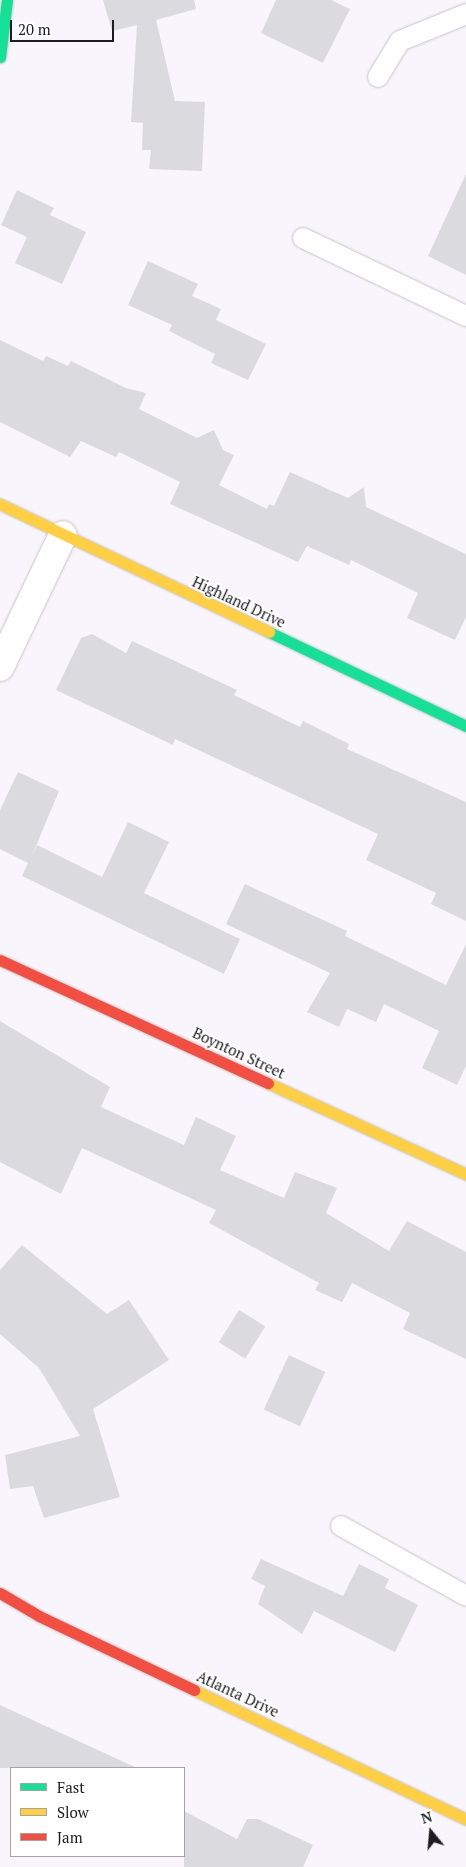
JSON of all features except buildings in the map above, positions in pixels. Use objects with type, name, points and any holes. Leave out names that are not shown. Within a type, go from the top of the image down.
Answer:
[{"type":"street","points":[[0,56],[7,0]]},
{"type":"street","name":"Highland Drive","points":[[0,504],[466,726]]},
{"type":"street","points":[[0,667],[62,535]]},
{"type":"street","name":"Boynton Street","points":[[0,960],[466,1174]]},
{"type":"street","name":"Atlanta Drive","points":[[0,1593],[39,1616],[466,1819]]},
{"type":"lane","points":[[378,77],[400,41],[466,14]]},
{"type":"lane","points":[[303,238],[466,316]]},
{"type":"lane","points":[[341,1526],[466,1596]]},
{"type":"traffic: fast","points":[[0,57],[7,0]]},
{"type":"traffic: fast","points":[[269,632],[466,726]]},
{"type":"traffic: slow","points":[[0,504],[269,632]]},
{"type":"traffic: slow","points":[[268,1083],[466,1174]]},
{"type":"traffic: slow","points":[[194,1690],[466,1819]]},
{"type":"traffic: jam","points":[[0,960],[268,1083]]},
{"type":"traffic: jam","points":[[0,1593],[39,1616],[194,1690]]}]
